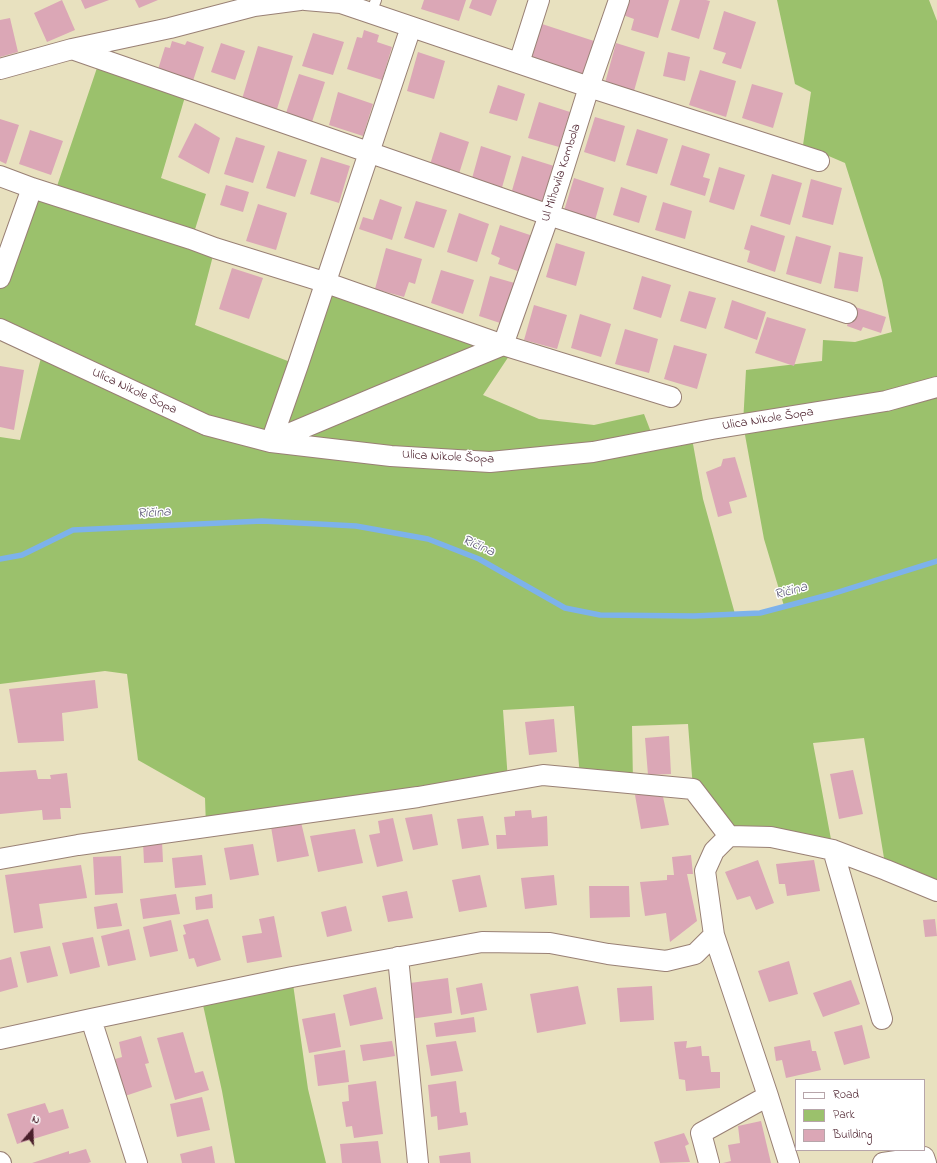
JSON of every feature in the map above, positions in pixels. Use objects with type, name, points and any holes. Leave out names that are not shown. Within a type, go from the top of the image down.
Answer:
[{"type":"street","points":[[0,69],[72,49],[170,28],[254,6],[300,0]]},
{"type":"street","points":[[305,0],[374,7],[410,27],[589,87],[819,161]]},
{"type":"street","points":[[519,63],[539,0]]},
{"type":"street","name":"Ul Mihovila Kombola","points":[[503,345],[549,215],[589,87],[619,0]]},
{"type":"street","points":[[280,443],[298,365],[324,282],[410,27]]},
{"type":"street","points":[[72,49],[549,215],[847,313]]},
{"type":"street","points":[[0,176],[32,188],[215,248],[324,282],[503,345],[671,397]]},
{"type":"street","points":[[0,278],[32,188]]},
{"type":"street","name":"Ulica Nikole Šopa","points":[[0,329],[206,426],[280,443],[391,456],[490,462],[593,452],[712,429],[886,402],[937,387]]},
{"type":"street","points":[[280,443],[379,396],[503,345]]},
{"type":"street","points":[[0,859],[78,845],[418,797],[543,775],[693,789],[729,836]]},
{"type":"street","points":[[789,1163],[714,935],[705,871],[714,851],[729,836],[770,837],[833,850],[937,891]]},
{"type":"street","points":[[833,850],[882,1019]]},
{"type":"street","points":[[0,1039],[292,977],[482,942],[550,943],[608,954],[666,962],[695,954],[714,935]]},
{"type":"street","points":[[398,957],[418,1163]]},
{"type":"street","points":[[91,1019],[137,1163]]},
{"type":"street","points":[[709,1163],[701,1133],[768,1096]]},
{"type":"street","points":[[883,1163],[924,1157],[926,1163]]},
{"type":"green space","points":[[777,0],[929,0],[937,21],[937,891],[886,870],[864,738],[813,743],[833,850],[729,836],[693,789],[688,724],[632,726],[633,783],[580,777],[574,706],[503,710],[508,781],[206,827],[205,798],[138,760],[127,674],[105,671],[0,684],[0,437],[20,440],[43,350],[0,329],[0,278],[32,188],[54,195],[100,59],[187,90],[161,178],[206,194],[192,239],[215,248],[195,325],[298,365],[324,282],[511,353],[483,395],[539,419],[594,425],[644,414],[654,440],[691,433],[703,499],[735,614],[760,613],[784,606],[764,539],[743,424],[746,370],[822,361],[823,340],[855,342],[892,332],[882,280],[845,163],[803,145],[811,92],[795,84]]},
{"type":"green space","points":[[292,977],[308,1089],[326,1163],[235,1163],[222,1091],[201,996]]},
{"type":"building","points":[[62,0],[75,30],[47,42],[34,13]]},
{"type":"building","points":[[81,0],[109,0],[85,9]]},
{"type":"building","points":[[135,0],[158,0],[139,8]]},
{"type":"building","points":[[424,0],[466,0],[459,21],[421,9]]},
{"type":"building","points":[[472,0],[497,0],[491,16],[469,8]]},
{"type":"building","points":[[628,0],[669,0],[658,38],[631,30],[634,19],[623,15]]},
{"type":"building","points":[[680,0],[710,1],[699,39],[671,30]]},
{"type":"building","points":[[724,11],[756,22],[741,69],[722,63],[726,53],[713,49]]},
{"type":"building","points":[[10,18],[18,52],[0,57],[0,20]]},
{"type":"building","points":[[542,24],[594,41],[584,77],[531,60]]},
{"type":"building","points":[[364,30],[379,35],[377,42],[392,47],[382,80],[347,69],[357,37],[362,38]]},
{"type":"building","points":[[313,33],[344,42],[333,75],[302,66]]},
{"type":"building","points":[[172,41],[185,45],[187,41],[204,47],[191,87],[156,76],[165,47],[170,48]]},
{"type":"building","points":[[221,43],[245,51],[235,80],[211,72]]},
{"type":"building","points":[[616,43],[645,52],[634,91],[605,83]]},
{"type":"building","points":[[258,46],[293,56],[277,109],[242,99]]},
{"type":"building","points":[[418,52],[445,61],[434,99],[407,91]]},
{"type":"building","points":[[668,52],[690,57],[685,81],[663,76]]},
{"type":"building","points":[[700,70],[736,81],[726,117],[689,105]]},
{"type":"building","points":[[299,74],[325,82],[311,125],[285,116]]},
{"type":"building","points":[[752,84],[783,93],[773,128],[742,118]]},
{"type":"building","points":[[498,85],[525,94],[517,121],[489,113]]},
{"type":"building","points":[[338,92],[373,104],[363,136],[329,125]]},
{"type":"building","points":[[539,102],[570,112],[559,147],[528,138]]},
{"type":"building","points":[[595,117],[625,126],[615,162],[584,152]]},
{"type":"building","points":[[0,119],[19,125],[6,164],[0,161]]},
{"type":"building","points":[[195,123],[220,138],[209,174],[178,157]]},
{"type":"building","points":[[637,129],[668,139],[657,174],[626,165]]},
{"type":"building","points":[[30,130],[63,141],[51,175],[19,164]]},
{"type":"building","points":[[440,132],[469,142],[458,177],[429,168]]},
{"type":"building","points":[[236,137],[265,146],[253,183],[224,174]]},
{"type":"building","points":[[682,145],[710,154],[703,177],[710,179],[705,196],[670,185]]},
{"type":"building","points":[[481,146],[511,156],[501,191],[471,182]]},
{"type":"building","points":[[278,151],[307,160],[295,197],[266,188]]},
{"type":"building","points":[[522,156],[554,166],[542,204],[511,194]]},
{"type":"building","points":[[321,157],[350,166],[339,203],[310,194]]},
{"type":"building","points":[[719,167],[745,175],[734,210],[709,202]]},
{"type":"building","points":[[772,174],[802,183],[790,225],[760,216]]},
{"type":"building","points":[[574,178],[604,188],[594,224],[563,214]]},
{"type":"building","points":[[811,179],[842,188],[833,225],[802,217]]},
{"type":"building","points":[[226,185],[249,192],[243,212],[220,205]]},
{"type":"building","points":[[621,187],[647,196],[639,223],[613,215]]},
{"type":"building","points":[[380,199],[402,207],[392,240],[359,229],[363,217],[373,220]]},
{"type":"building","points":[[416,201],[447,210],[434,248],[404,238]]},
{"type":"building","points":[[663,202],[692,211],[685,239],[655,230]]},
{"type":"building","points":[[258,204],[287,213],[276,250],[246,241]]},
{"type":"building","points":[[459,213],[489,224],[477,262],[447,252]]},
{"type":"building","points":[[500,225],[533,236],[523,273],[498,264],[500,258],[491,254]]},
{"type":"building","points":[[751,225],[785,236],[775,272],[747,262],[750,251],[744,249]]},
{"type":"building","points":[[796,236],[831,246],[821,284],[786,274]]},
{"type":"building","points":[[556,243],[585,252],[576,286],[546,277]]},
{"type":"building","points":[[386,248],[422,259],[415,284],[409,282],[404,297],[375,289]]},
{"type":"building","points":[[839,252],[863,257],[858,292],[834,288]]},
{"type":"building","points":[[232,268],[263,278],[249,319],[219,309]]},
{"type":"building","points":[[441,270],[474,280],[463,314],[431,303]]},
{"type":"building","points":[[490,276],[518,284],[506,325],[479,316]]},
{"type":"building","points":[[642,276],[671,285],[661,318],[633,309]]},
{"type":"building","points":[[689,291],[716,298],[706,329],[680,321]]},
{"type":"building","points":[[732,300],[766,312],[757,340],[724,328]]},
{"type":"building","points":[[534,305],[567,315],[557,349],[524,340]]},
{"type":"building","points":[[852,306],[886,317],[881,333],[863,327],[861,331],[847,326]]},
{"type":"building","points":[[580,314],[611,324],[601,357],[571,348]]},
{"type":"building","points":[[767,317],[806,329],[794,366],[755,353]]},
{"type":"building","points":[[625,329],[658,339],[649,373],[615,364]]},
{"type":"building","points":[[674,345],[707,354],[697,389],[664,379]]},
{"type":"building","points":[[0,366],[24,370],[14,430],[0,427]]},
{"type":"building","points":[[735,457],[747,497],[729,502],[732,513],[718,517],[706,472],[721,466],[723,459]]},
{"type":"building","points":[[95,680],[98,708],[62,713],[64,741],[18,743],[9,689]]},
{"type":"building","points":[[554,719],[557,752],[529,755],[525,722]]},
{"type":"building","points":[[669,736],[671,774],[648,775],[645,738]]},
{"type":"building","points":[[36,770],[38,779],[51,779],[50,775],[67,773],[71,808],[60,808],[61,819],[43,820],[42,810],[0,814],[0,772]]},
{"type":"building","points":[[853,770],[863,814],[839,819],[830,774]]},
{"type":"building","points":[[662,792],[669,825],[641,829],[635,795]]},
{"type":"building","points":[[531,810],[532,818],[547,816],[548,846],[497,849],[496,835],[506,835],[504,817],[515,816],[515,811]]},
{"type":"building","points":[[432,814],[438,845],[413,850],[405,818]]},
{"type":"building","points":[[483,816],[489,845],[462,849],[457,819]]},
{"type":"building","points":[[393,818],[403,861],[377,867],[369,835],[380,833],[378,821]]},
{"type":"building","points":[[301,822],[309,856],[277,862],[271,827]]},
{"type":"building","points":[[355,829],[363,863],[318,872],[310,836]]},
{"type":"building","points":[[162,841],[163,862],[144,863],[143,843]]},
{"type":"building","points":[[253,844],[259,875],[230,880],[224,848]]},
{"type":"building","points":[[202,855],[206,885],[175,888],[172,858]]},
{"type":"building","points":[[691,855],[693,874],[687,874],[697,921],[670,942],[666,913],[645,916],[640,882],[667,880],[667,875],[674,875],[672,857]]},
{"type":"building","points":[[121,856],[123,893],[95,895],[93,857]]},
{"type":"building","points":[[758,860],[774,903],[756,910],[750,896],[737,900],[725,872]]},
{"type":"building","points":[[814,860],[820,891],[787,896],[785,884],[779,884],[776,864]]},
{"type":"building","points":[[81,865],[87,898],[39,904],[43,928],[14,933],[5,875]]},
{"type":"building","points":[[480,875],[487,907],[459,912],[452,880]]},
{"type":"building","points":[[554,875],[557,905],[525,909],[521,878]]},
{"type":"building","points":[[589,886],[629,886],[630,917],[590,918]]},
{"type":"building","points":[[407,891],[413,918],[388,922],[382,896]]},
{"type":"building","points":[[176,894],[180,914],[143,919],[140,899]]},
{"type":"building","points":[[212,894],[213,908],[196,910],[195,897]]},
{"type":"building","points":[[117,903],[122,926],[97,929],[94,907]]},
{"type":"building","points":[[346,906],[352,931],[327,937],[321,912]]},
{"type":"building","points":[[274,916],[282,957],[247,963],[242,936],[262,933],[259,919]]},
{"type":"building","points":[[208,919],[221,960],[197,967],[194,958],[189,959],[183,935],[186,934],[183,925]]},
{"type":"building","points":[[935,919],[937,936],[925,937],[923,920]]},
{"type":"building","points":[[171,920],[178,951],[150,957],[143,927]]},
{"type":"building","points":[[129,929],[136,960],[108,966],[101,936]]},
{"type":"building","points":[[93,937],[100,967],[70,974],[62,943]]},
{"type":"building","points":[[50,946],[58,976],[27,983],[20,952]]},
{"type":"building","points":[[11,957],[18,987],[0,992],[0,960]]},
{"type":"building","points":[[789,961],[798,994],[769,1002],[758,971]]},
{"type":"building","points":[[448,978],[452,1013],[410,1019],[408,1006],[413,1005],[410,983]]},
{"type":"building","points":[[851,980],[860,1004],[823,1017],[813,993]]},
{"type":"building","points":[[482,983],[487,1010],[461,1015],[456,988]]},
{"type":"building","points":[[578,986],[586,1024],[537,1033],[530,994]]},
{"type":"building","points":[[652,986],[654,1020],[620,1022],[617,988]]},
{"type":"building","points":[[376,987],[383,1019],[350,1026],[343,995]]},
{"type":"building","points":[[335,1013],[341,1047],[309,1053],[302,1019]]},
{"type":"building","points":[[474,1017],[476,1032],[436,1037],[434,1023]]},
{"type":"building","points":[[862,1025],[870,1058],[844,1065],[834,1032]]},
{"type":"building","points":[[183,1032],[195,1073],[203,1071],[209,1090],[175,1100],[157,1038]]},
{"type":"building","points":[[141,1036],[149,1063],[145,1064],[152,1087],[122,1097],[115,1074],[119,1072],[115,1059],[122,1057],[119,1042]]},
{"type":"building","points":[[810,1040],[812,1051],[816,1051],[821,1070],[786,1078],[782,1060],[776,1061],[774,1047]]},
{"type":"building","points":[[392,1041],[395,1056],[363,1061],[360,1045]]},
{"type":"building","points":[[456,1041],[463,1071],[431,1076],[426,1045]]},
{"type":"building","points":[[687,1041],[686,1048],[701,1046],[702,1056],[709,1056],[711,1072],[720,1072],[720,1088],[686,1091],[685,1080],[679,1079],[674,1042]]},
{"type":"building","points":[[345,1050],[349,1082],[318,1086],[314,1055]]},
{"type":"building","points":[[376,1081],[383,1134],[354,1138],[352,1126],[346,1127],[342,1102],[349,1101],[348,1085]]},
{"type":"building","points":[[456,1081],[460,1113],[466,1112],[468,1125],[438,1130],[437,1116],[431,1117],[428,1085]]},
{"type":"building","points":[[202,1097],[210,1130],[177,1137],[170,1104]]},
{"type":"building","points":[[45,1103],[49,1113],[63,1109],[69,1128],[17,1144],[7,1114]]},
{"type":"building","points":[[761,1121],[771,1163],[723,1163],[731,1161],[728,1145],[740,1143],[738,1126]]},
{"type":"building","points":[[684,1133],[689,1144],[685,1146],[690,1162],[660,1163],[654,1142]]},
{"type":"building","points":[[378,1141],[381,1163],[342,1163],[340,1144]]},
{"type":"building","points":[[212,1146],[215,1163],[182,1163],[180,1154]]},
{"type":"building","points":[[86,1149],[91,1162],[88,1163],[32,1163],[69,1151],[69,1154]]},
{"type":"building","points":[[470,1152],[471,1163],[440,1163],[439,1156]]},
{"type":"waterway","name":"Ričina","points":[[0,559],[22,555],[73,530],[262,521],[356,526],[428,539],[479,559],[565,608],[600,615],[694,616],[760,613],[832,594],[937,561]]}]
